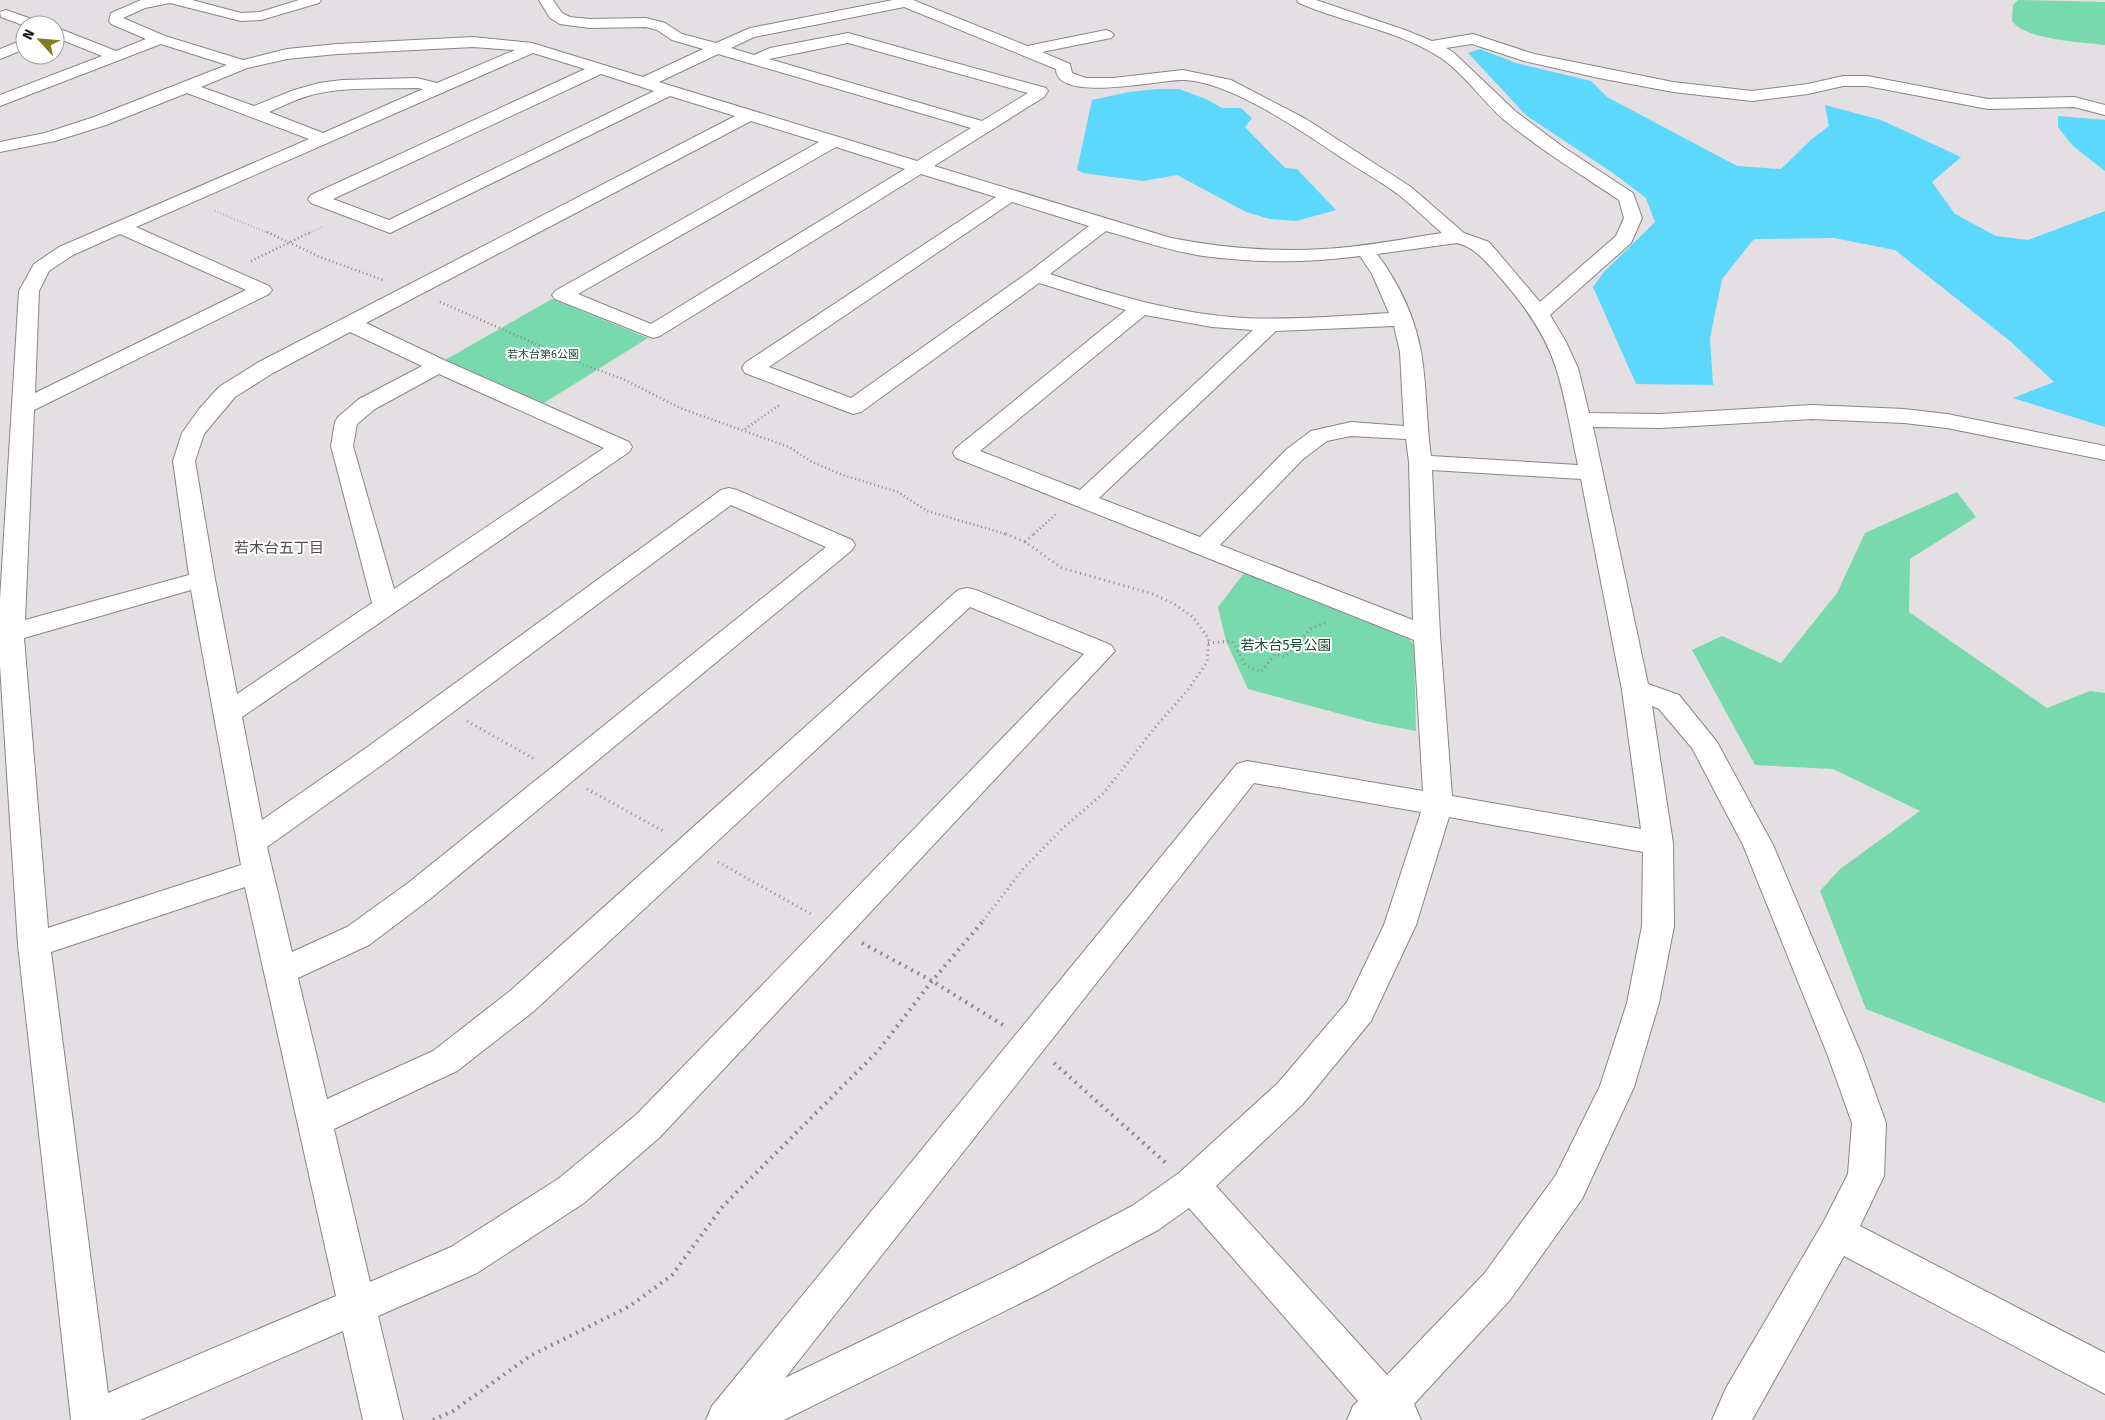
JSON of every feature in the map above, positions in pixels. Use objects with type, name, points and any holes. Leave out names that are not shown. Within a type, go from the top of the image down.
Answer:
[{"type":"street","points":[[165,0],[146,1],[116,16],[116,21],[160,39],[242,66]]},
{"type":"street","points":[[175,0],[241,17],[261,16],[314,0]]},
{"type":"street","points":[[547,0],[558,18],[590,24],[636,21],[658,25],[677,38],[984,127]]},
{"type":"street","points":[[1304,0],[1430,46],[1447,56],[1509,115],[1557,151],[1627,197],[1633,218],[1624,239],[1539,314]]},
{"type":"street","points":[[644,83],[750,33],[904,1],[1064,67],[1064,76]]},
{"type":"street","points":[[6,14],[15,17]]},
{"type":"street","points":[[1026,51],[1106,35]]},
{"type":"street","points":[[65,36],[116,56]]},
{"type":"street","points":[[755,60],[770,54],[848,38],[1040,91]]},
{"type":"street","points":[[0,101],[160,39]]},
{"type":"street","points":[[1430,46],[1474,39],[1530,58],[1598,73],[1673,87],[1752,96],[1808,89],[1843,81],[1866,81],[1988,104],[2074,102],[2105,110]]},
{"type":"street","points":[[0,148],[66,132],[242,66],[287,54],[337,49],[474,42],[532,48],[1009,196],[1168,243],[1236,254],[1283,257],[1325,255],[1456,236]]},
{"type":"street","points":[[0,54],[15,48]]},
{"type":"street","points":[[314,1122],[445,1061],[522,1001],[967,596],[1102,651],[648,1126],[571,1191],[464,1260],[92,1420],[34,945],[6,635],[29,291],[41,268],[66,251],[532,48]]},
{"type":"street","points":[[600,69],[317,198],[390,227],[669,90]]},
{"type":"street","points":[[1064,76],[1084,84],[1113,83],[1183,75],[1225,83],[1300,123],[1405,191],[1456,236],[1482,246],[1511,278],[1539,314],[1556,342],[1567,368],[1580,420],[1636,690],[1658,843],[1658,926],[1643,1003],[1617,1087],[1569,1187],[1497,1287],[1385,1415],[1192,1185]]},
{"type":"street","points":[[834,141],[562,295],[654,332],[1064,76]]},
{"type":"street","points":[[255,112],[300,93],[319,88],[342,85],[418,82],[438,88]]},
{"type":"street","points":[[187,88],[322,138]]},
{"type":"street","points":[[383,1420],[255,856],[202,579],[184,461],[193,433],[208,413],[227,392],[266,368],[750,115]]},
{"type":"street","points":[[1009,196],[753,368],[853,407],[1036,276],[1103,224]]},
{"type":"street","points":[[22,407],[262,290],[120,227]]},
{"type":"street","points":[[741,1420],[1026,1281],[1145,1218],[1192,1185],[1290,1094],[1359,1011],[1400,925],[1438,806],[1411,352],[1402,319],[1382,274],[1365,250]]},
{"type":"street","points":[[1036,276],[1100,298],[1140,308],[1200,319],[1272,325],[1402,319]]},
{"type":"street","points":[[1140,308],[964,453],[1427,635]]},
{"type":"street","points":[[228,713],[621,447],[438,366],[351,324]]},
{"type":"street","points":[[1079,498],[1272,325]]},
{"type":"street","points":[[386,606],[342,446],[346,422],[367,404],[438,366]]},
{"type":"street","points":[[1580,420],[1660,421],[1812,412],[1904,416],[1947,421],[2105,453]]},
{"type":"street","points":[[1204,547],[1295,454],[1319,436],[1351,429],[1418,448],[1591,473]]},
{"type":"street","points":[[34,945],[255,856],[376,755],[729,495],[844,545],[419,891],[358,936],[280,972]]},
{"type":"street","points":[[6,635],[202,579]]},
{"type":"street","points":[[1636,690],[1669,702],[1703,742],[1758,845],[1845,1056],[1870,1123],[1866,1176],[1837,1233],[1740,1402],[1732,1420]]},
{"type":"street","points":[[726,1420],[1247,771],[1438,806],[1658,843]]},
{"type":"street","points":[[1837,1233],[2105,1374]]},
{"type":"path","points":[[225,273],[353,212]]},
{"type":"path","points":[[744,430],[803,389]]},
{"type":"path","points":[[1025,542],[1079,498]]},
{"type":"path","points":[[1208,643],[1232,641],[1246,666],[1261,672],[1275,654],[1285,657],[1310,629],[1331,620],[1322,616]]},
{"type":"green space","points":[[2018,0],[2105,2],[2105,45],[2055,39],[2029,32],[2019,27],[2012,21],[2013,5]]},
{"type":"green space","name":"若木台第6公園","points":[[552,299],[648,338],[544,403],[445,360]]},
{"type":"green space","points":[[1957,492],[1976,517],[1910,559],[1909,612],[2047,708],[2090,691],[2105,693],[2105,1103],[1866,1009],[1820,891],[1840,869],[1920,811],[1833,769],[1755,765],[1692,650],[1722,636],[1781,663],[1837,593],[1865,533]]},
{"type":"green space","name":"若木台5号公園","points":[[1244,573],[1407,637],[1414,645],[1416,731],[1374,723],[1248,689],[1226,641],[1218,607]]},
{"type":"water","points":[[1480,49],[1516,63],[1591,81],[1607,97],[1737,166],[1781,169],[1812,139],[1829,126],[1825,105],[1881,120],[1961,157],[1932,182],[1955,214],[1996,236],[2028,240],[2105,211],[2105,427],[2013,398],[2054,382],[2010,341],[1895,250],[1834,238],[1754,239],[1722,279],[1710,338],[1713,385],[1636,384],[1593,287],[1604,272],[1655,222],[1646,198],[1613,173],[1527,116],[1468,53]]},
{"type":"water","points":[[1179,89],[1206,99],[1222,108],[1241,108],[1252,118],[1245,127],[1285,168],[1297,169],[1336,210],[1296,221],[1270,219],[1246,212],[1177,175],[1143,181],[1083,173],[1077,170],[1092,100],[1129,92]]},
{"type":"water","points":[[2058,116],[2105,120],[2105,171],[2073,146],[2058,127]]},
{"type":"district","name":"若木台五丁目","points":[[279,548]]}]
